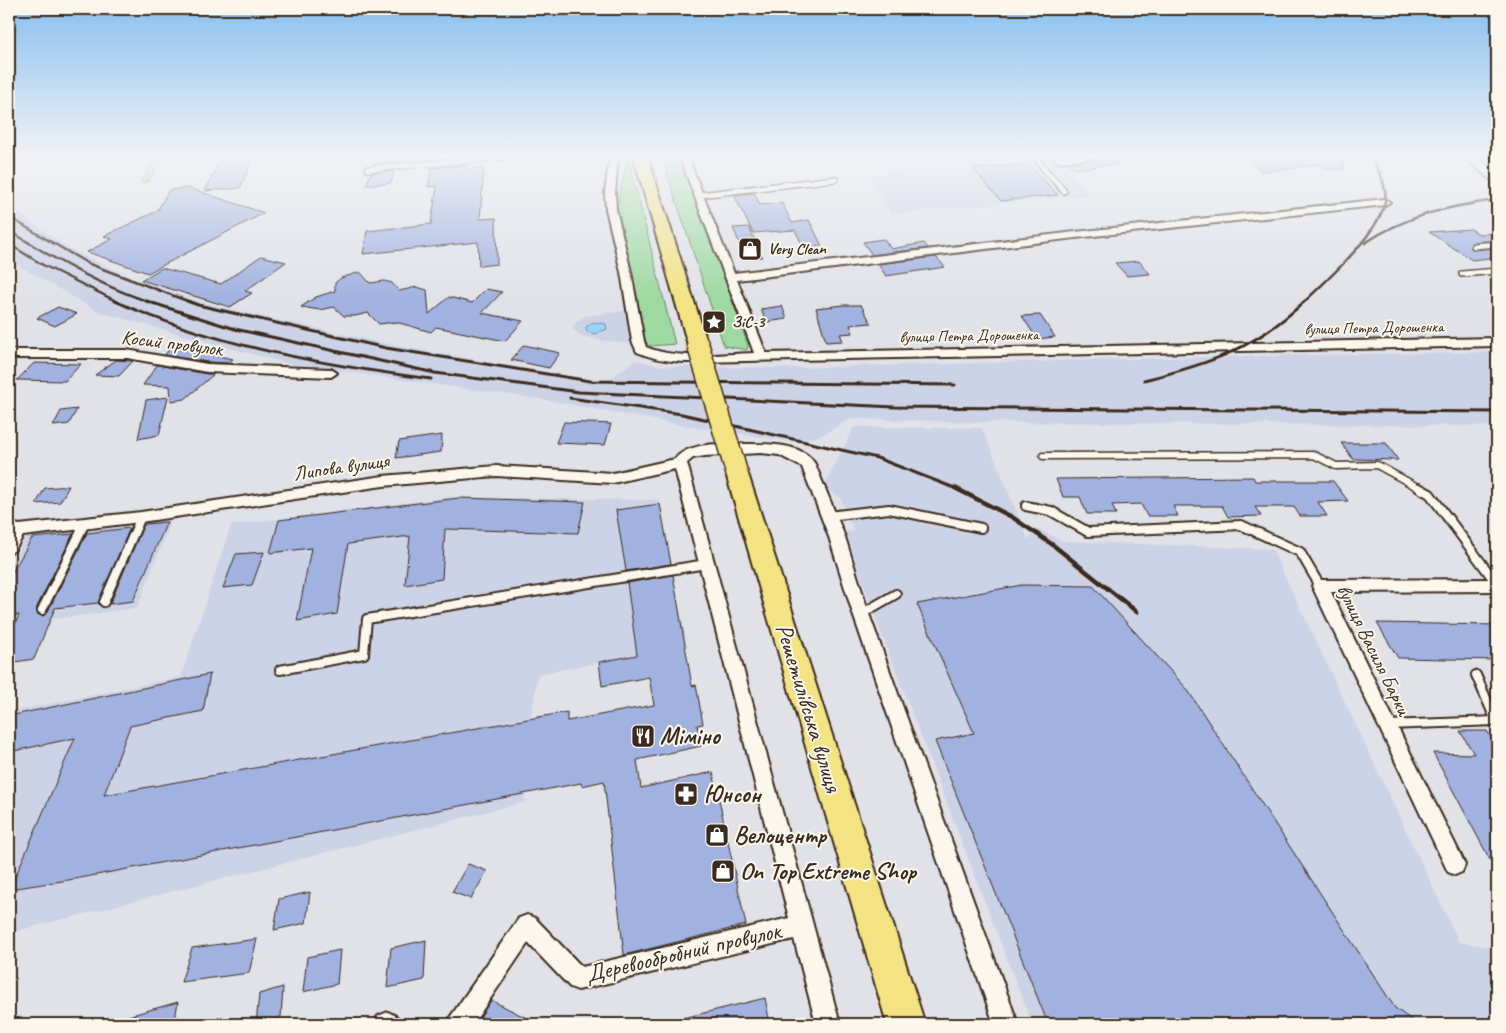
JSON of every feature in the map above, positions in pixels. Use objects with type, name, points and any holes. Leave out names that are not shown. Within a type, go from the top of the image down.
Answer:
[{"type":"main road","name":"Решетилівська вулиця","points":[[655,203],[906,1024]]},
{"type":"street","name":"вулиця Петра Дорошенка","points":[[611,203],[641,349],[652,354],[672,358],[1497,342]]},
{"type":"street","points":[[702,203],[761,356]]},
{"type":"street","points":[[731,277],[1075,235],[1374,203]]},
{"type":"street","name":"Косий провулок","points":[[9,354],[127,354],[207,368],[331,373]]},
{"type":"street","name":"Липова вулиця","points":[[13,529],[141,517],[383,480],[496,471],[613,478],[647,472],[680,463],[688,455],[700,451],[766,448],[781,450],[798,456],[808,464],[828,516],[1006,1024]]},
{"type":"street","points":[[680,463],[828,1024]]},
{"type":"street","points":[[9,547],[13,529]]},
{"type":"street","name":"вулиця Василя Барки","points":[[1455,865],[1320,586],[1497,585]]},
{"type":"street","name":"Деревообробний провулок","points":[[458,1024],[527,926],[578,979],[801,926]]},
{"type":"lane","points":[[1474,246],[1497,244]]},
{"type":"lane","points":[[1462,274],[1497,271]]},
{"type":"lane","points":[[1043,456],[1314,455],[1336,466],[1378,465],[1430,494],[1497,585]]},
{"type":"lane","points":[[1026,506],[1051,510],[1088,532],[1241,525],[1300,552],[1320,586]]},
{"type":"lane","points":[[828,516],[889,509],[981,528]]},
{"type":"lane","points":[[104,602],[141,517]]},
{"type":"lane","points":[[42,610],[85,523]]},
{"type":"lane","points":[[280,670],[364,654],[367,619],[706,564]]},
{"type":"lane","points":[[861,614],[896,594]]},
{"type":"lane","points":[[1387,725],[1497,722],[1476,675]]},
{"type":"shaded area","points":[[9,203],[27,219],[70,249],[139,281],[195,300],[232,310],[397,346],[589,380],[609,380],[635,360],[663,366],[791,368],[1241,356],[1497,352],[1497,426],[978,422],[860,419],[848,420],[822,435],[795,442],[681,425],[546,400],[285,363],[99,312],[9,260]]},
{"type":"shaded area","points":[[885,203],[1004,203],[891,214]]},
{"type":"shaded area","points":[[624,311],[632,344],[582,336],[572,329],[575,323],[585,316]]},
{"type":"shaded area","points":[[854,427],[982,428],[1028,539],[1039,530],[1063,541],[1272,549],[1459,942],[1497,948],[1497,1024],[1032,1024],[871,607],[845,532],[854,531],[840,497],[822,489]]},
{"type":"shaded area","points":[[450,497],[659,500],[687,646],[538,674],[531,716],[525,802],[9,933],[9,712],[181,677],[231,525]]},
{"type":"shaded area","points":[[173,517],[137,608],[9,625],[9,568],[27,535]]},
{"type":"green space","points":[[617,203],[640,203],[675,344],[651,346],[646,343],[616,209]]},
{"type":"green space","points":[[677,203],[697,203],[748,345],[747,350],[724,346]]},
{"type":"water","points":[[593,322],[606,324],[607,329],[595,334],[587,332],[586,327]]},
{"type":"building","points":[[161,203],[235,203],[264,213],[148,273],[87,252],[112,239],[104,236],[157,211]]},
{"type":"building","points":[[434,203],[481,203],[480,219],[496,218],[497,264],[479,266],[478,242],[363,254],[367,231],[431,224]]},
{"type":"building","points":[[738,203],[759,203],[760,205],[782,203],[792,223],[809,220],[822,246],[804,248],[795,230],[753,233]]},
{"type":"building","points":[[749,227],[762,257],[746,259],[733,228]]},
{"type":"building","points":[[1471,229],[1479,234],[1497,233],[1497,240],[1474,242],[1470,246],[1474,250],[1497,248],[1497,257],[1472,260],[1429,232]]},
{"type":"building","points":[[884,239],[891,249],[924,243],[928,248],[872,255],[863,242]]},
{"type":"building","points":[[261,256],[286,262],[245,291],[252,293],[230,307],[141,280],[162,268],[221,284]]},
{"type":"building","points":[[936,257],[945,267],[886,276],[878,264]]},
{"type":"building","points":[[1139,261],[1150,274],[1127,276],[1115,263]]},
{"type":"building","points":[[360,272],[370,283],[384,281],[392,283],[399,291],[417,287],[427,290],[429,314],[449,297],[472,303],[486,289],[502,292],[482,313],[523,321],[505,341],[436,327],[431,332],[396,322],[379,324],[368,313],[344,316],[334,307],[320,310],[301,307],[316,297],[335,291],[335,283],[341,278]]},
{"type":"building","points":[[861,305],[871,323],[850,325],[853,333],[840,334],[843,341],[826,342],[816,308]]},
{"type":"building","points":[[782,306],[787,319],[766,322],[761,309]]},
{"type":"building","points":[[58,307],[77,314],[55,326],[37,318]]},
{"type":"building","points":[[1040,315],[1055,337],[1037,339],[1022,316]]},
{"type":"building","points":[[524,345],[560,353],[549,368],[511,360]]},
{"type":"building","points":[[171,346],[233,359],[228,363],[207,362],[165,355]]},
{"type":"building","points":[[116,360],[133,361],[119,376],[95,375]]},
{"type":"building","points":[[34,363],[81,364],[65,381],[17,380]]},
{"type":"building","points":[[157,365],[214,374],[185,399],[171,401],[170,386],[143,385]]},
{"type":"building","points":[[168,397],[159,435],[138,439],[146,400]]},
{"type":"building","points":[[77,409],[69,424],[53,426],[61,411]]},
{"type":"building","points":[[564,422],[611,424],[605,445],[556,443]]},
{"type":"building","points":[[442,435],[441,452],[396,458],[399,441]]},
{"type":"building","points":[[1341,443],[1386,443],[1398,460],[1353,459]]},
{"type":"building","points":[[1253,477],[1255,481],[1333,481],[1348,501],[1318,502],[1327,516],[1300,516],[1294,507],[1255,507],[1261,516],[1228,517],[1222,506],[1173,506],[1178,516],[1147,516],[1141,504],[1112,505],[1116,514],[1087,514],[1080,497],[1063,497],[1056,479]]},
{"type":"building","points":[[69,486],[60,502],[36,504],[45,488]]},
{"type":"building","points":[[459,498],[585,502],[578,533],[445,529],[442,579],[405,585],[410,536],[348,544],[337,614],[297,621],[311,548],[270,553],[279,520]]},
{"type":"building","points":[[660,504],[671,564],[626,571],[616,510]]},
{"type":"building","points":[[167,522],[133,601],[110,604],[143,526]]},
{"type":"building","points":[[130,528],[98,603],[55,608],[34,659],[9,663],[9,637],[19,615],[9,616],[9,578],[32,538],[73,534],[37,607],[37,614],[43,616],[47,613],[87,533]]},
{"type":"building","points":[[264,552],[252,585],[223,588],[236,554]]},
{"type":"building","points":[[673,575],[692,686],[696,685],[703,724],[697,725],[701,746],[637,760],[641,788],[713,772],[746,925],[624,955],[604,781],[582,786],[581,783],[75,879],[10,889],[75,738],[9,752],[9,716],[210,674],[203,711],[130,726],[104,795],[567,712],[567,721],[654,705],[649,677],[602,686],[599,662],[637,655],[627,583]]},
{"type":"building","points":[[1022,585],[1093,586],[1187,689],[1395,1008],[1417,1024],[1048,1024],[935,741],[974,733],[917,604]]},
{"type":"building","points":[[1377,623],[1497,625],[1497,660],[1398,658]]},
{"type":"building","points":[[1460,731],[1487,731],[1497,747],[1497,873],[1433,753],[1474,754]]},
{"type":"building","points":[[468,864],[487,871],[471,899],[452,892]]},
{"type":"building","points":[[310,892],[306,923],[274,930],[279,899]]},
{"type":"building","points":[[257,939],[249,973],[181,982],[192,948]]},
{"type":"building","points":[[426,940],[424,980],[387,988],[391,948]]},
{"type":"building","points":[[340,950],[337,984],[303,992],[307,957]]},
{"type":"building","points":[[283,987],[281,1017],[256,1024],[259,994]]},
{"type":"building","points":[[765,998],[770,1024],[680,1024],[679,1019]]},
{"type":"building","points":[[491,1000],[538,1024],[476,1024]]},
{"type":"building","points":[[178,1002],[174,1024],[115,1024],[114,1020]]},
{"type":"railway","points":[[1304,302],[1363,241],[1373,228],[1385,203]]},
{"type":"railway","points":[[1365,243],[1412,219],[1445,209],[1475,203]]},
{"type":"railway","points":[[9,217],[87,263],[190,302]]},
{"type":"railway","points":[[9,230],[77,271],[131,296],[150,302]]},
{"type":"railway","points":[[9,244],[43,265],[118,302]]},
{"type":"railway","points":[[115,301],[153,317],[192,330],[270,352],[431,379]]},
{"type":"railway","points":[[146,301],[235,329],[435,373],[579,392],[895,407],[1497,412]]},
{"type":"railway","points":[[187,301],[386,348],[590,381],[955,385]]},
{"type":"railway","points":[[1144,380],[1210,361],[1249,343],[1286,318],[1305,301]]},
{"type":"railway","points":[[570,398],[682,414],[877,458],[957,489]]},
{"type":"railway","points":[[957,489],[1012,517],[1053,545],[1137,612]]},
{"type":"place","name":"Very Clean","points":[[750,249]]},
{"type":"place","name":"ЗіС-3","points":[[714,322]]},
{"type":"place","name":"Міміно","points":[[643,736]]},
{"type":"place","name":"Юнсон","points":[[686,794]]},
{"type":"place","name":"Велоцентр","points":[[717,835]]},
{"type":"place","name":"On Top Extreme Shop","points":[[723,871]]}]
